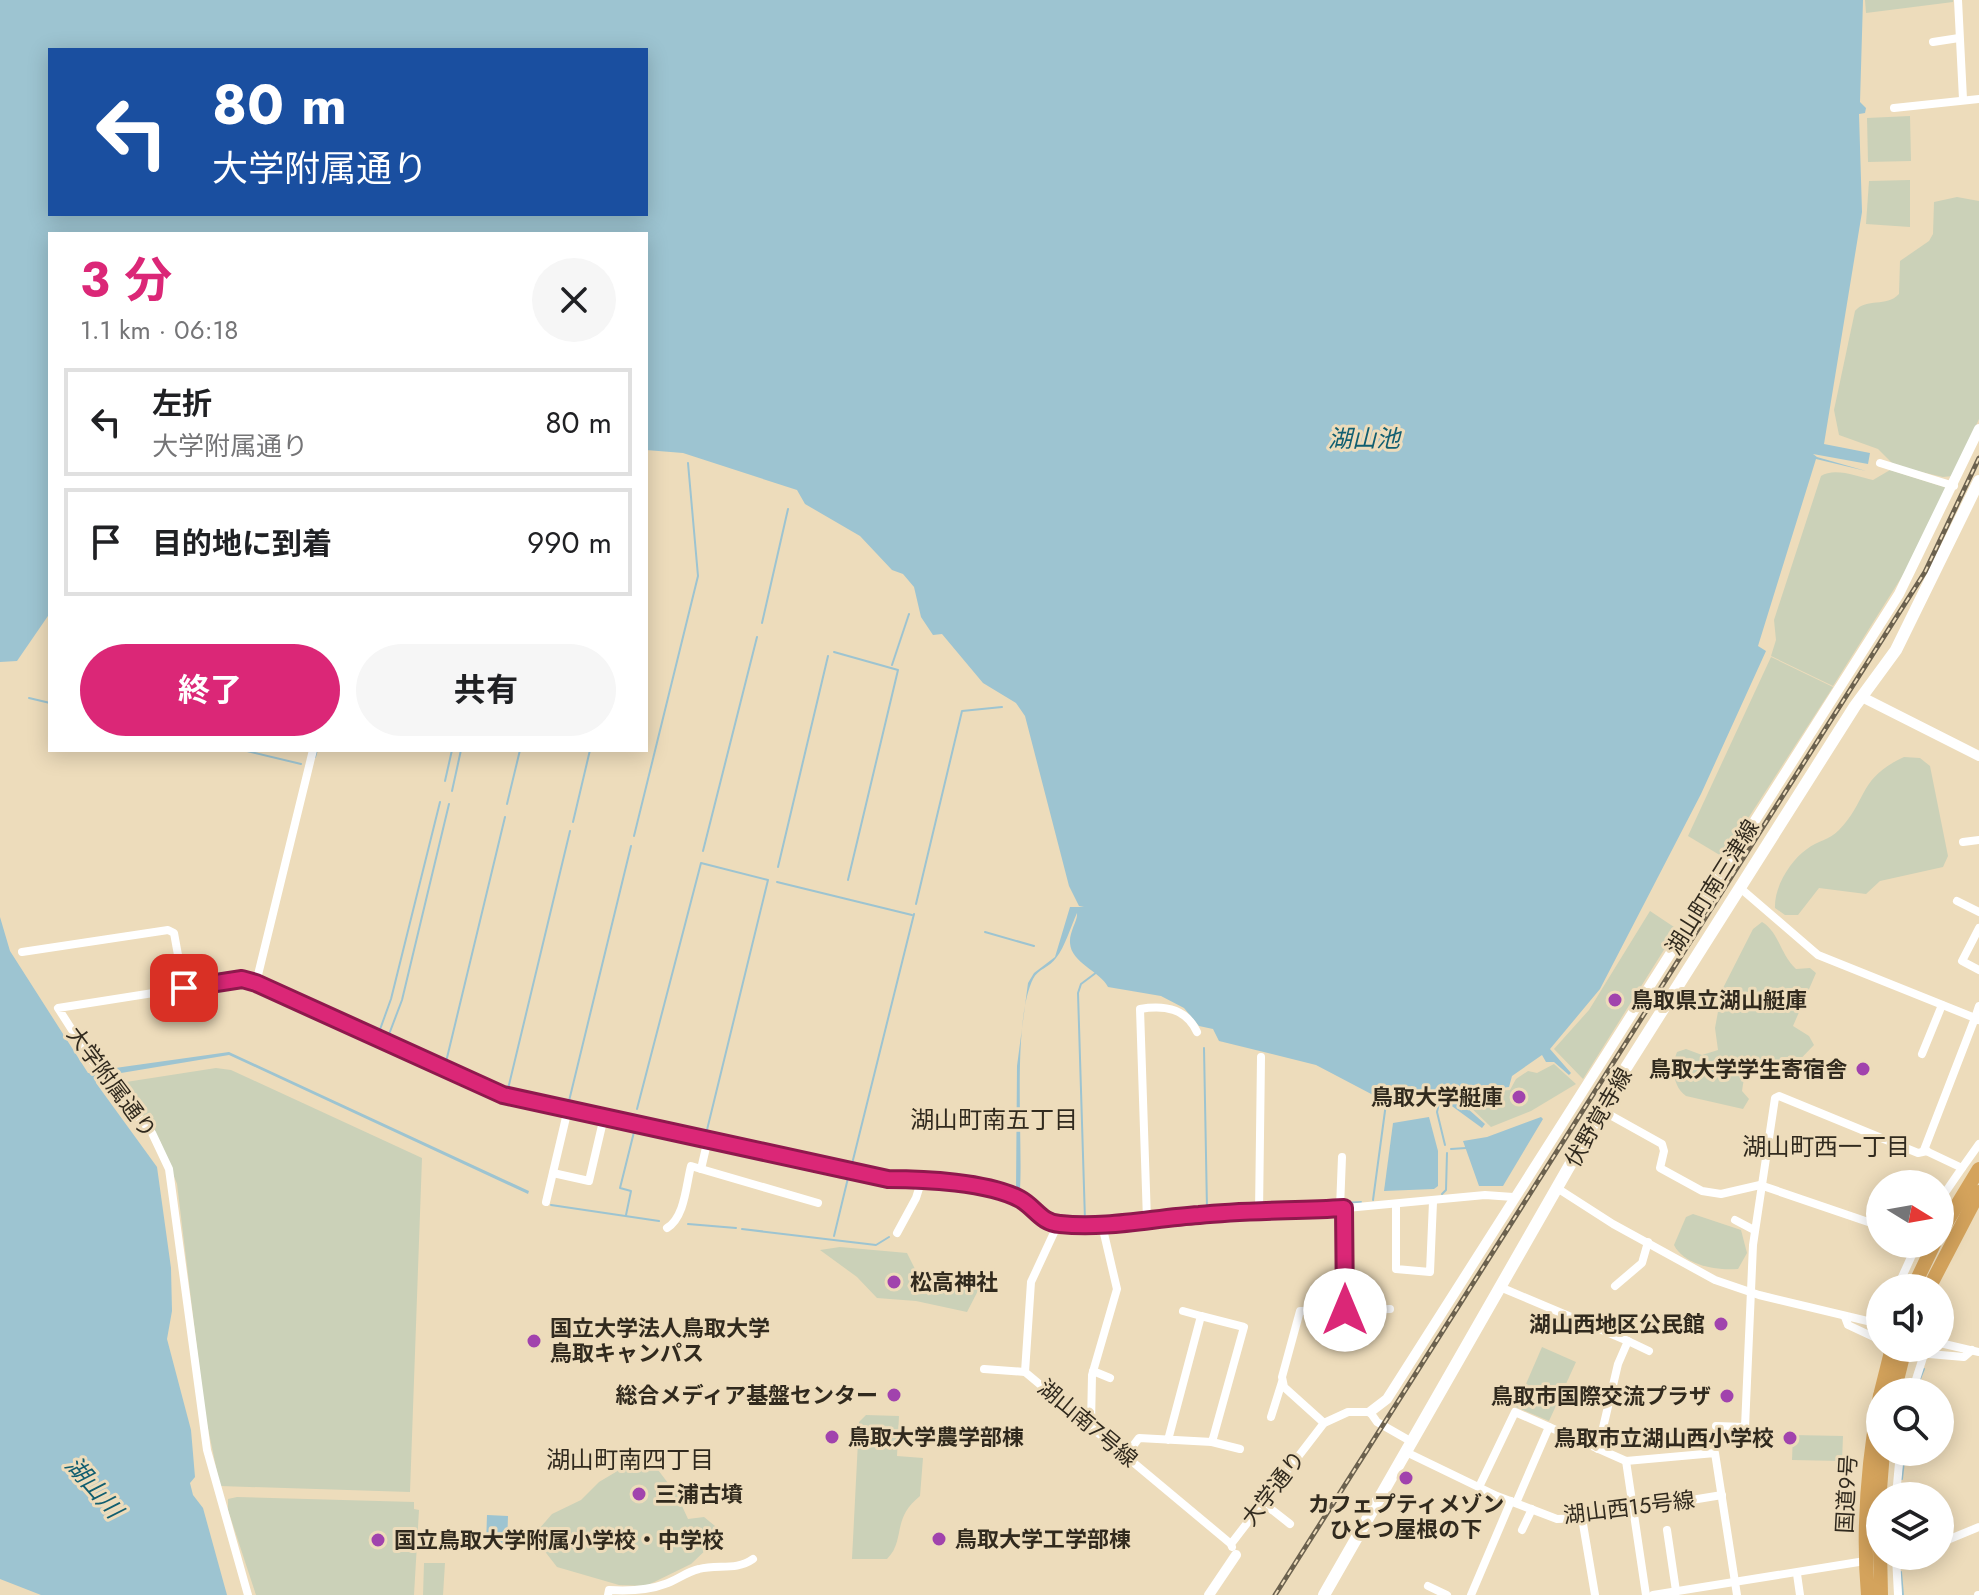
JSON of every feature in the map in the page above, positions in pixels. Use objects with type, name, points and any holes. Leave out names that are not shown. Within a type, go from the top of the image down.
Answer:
[{"type":"highway","points":[[1954,1210],[1979,1169]]},
{"type":"highway","points":[[1936,1274],[1979,1192]]},
{"type":"highway","name":"国道9号","points":[[1868,1595],[1865,1561],[1869,1466]]},
{"type":"highway","name":"国道9号","points":[[1881,1595],[1879,1502],[1882,1466]]},
{"type":"main road","name":"伏野覚寺線","points":[[1324,1595],[1601,1110],[1739,887],[1896,650],[1977,489]]},
{"type":"street","points":[[1958,0],[1963,99]]},
{"type":"street","points":[[1933,42],[1959,38]]},
{"type":"street","points":[[1894,108],[1979,99]]},
{"type":"street","name":"湖山町南三津線","points":[[1370,1412],[1387,1399],[1899,594],[1979,429]]},
{"type":"street","points":[[1880,463],[1954,486]]},
{"type":"street","points":[[1862,697],[1979,756]]},
{"type":"street","points":[[256,983],[313,752]]},
{"type":"street","points":[[1963,842],[1979,840]]},
{"type":"street","points":[[1739,887],[1818,955],[1977,1019]]},
{"type":"street","points":[[1957,901],[1979,912]]},
{"type":"street","points":[[1979,928],[1962,961],[1979,970]]},
{"type":"street","points":[[22,952],[168,930],[174,933],[184,988]]},
{"type":"street","name":"大学附属通り","points":[[248,1595],[207,1450],[169,1169],[152,1133],[99,1069],[58,1008],[242,979],[503,1095],[888,1179],[922,1179],[1012,1196],[1046,1222],[1058,1224],[1102,1225],[1433,1202],[1485,1195],[1513,1197]]},
{"type":"street","points":[[1922,1054],[1942,1005]]},
{"type":"street","points":[[1962,1168],[1924,1150],[1977,1019],[1979,1006]]},
{"type":"street","points":[[1147,1220],[1140,1009],[1172,1008],[1193,1023],[1197,1032]]},
{"type":"street","points":[[1259,1213],[1261,1057]]},
{"type":"street","points":[[1716,1426],[1745,1427],[1754,1230],[1772,1112],[1779,1096],[1918,1153],[1927,1151]]},
{"type":"street","points":[[546,1202],[568,1109]]},
{"type":"street","points":[[1601,1110],[1662,1144],[1664,1151],[1660,1168],[1702,1191],[1721,1194],[1760,1185],[1866,1221]]},
{"type":"street","points":[[553,1173],[589,1181],[604,1117]]},
{"type":"street","points":[[701,1169],[708,1139]]},
{"type":"street","points":[[1954,1180],[1979,1144]]},
{"type":"street","points":[[1342,1157],[1345,1310]]},
{"type":"street","points":[[667,1228],[679,1215],[691,1166],[818,1203]]},
{"type":"street","points":[[897,1233],[916,1198],[922,1179]]},
{"type":"street","points":[[1557,1188],[1715,1280],[1752,1293],[1866,1321]]},
{"type":"street","points":[[1396,1204],[1396,1269],[1430,1272],[1433,1202]]},
{"type":"street","points":[[1735,1220],[1754,1230]]},
{"type":"street","name":"湖山南7号線","points":[[1058,1224],[1031,1282],[1025,1372],[1231,1544]]},
{"type":"street","points":[[1091,1424],[1093,1371],[1117,1289],[1102,1225]]},
{"type":"street","points":[[1615,1286],[1642,1263],[1648,1242]]},
{"type":"street","points":[[1500,1287],[1649,1351]]},
{"type":"street","points":[[1271,1417],[1300,1311],[1390,1309]]},
{"type":"street","points":[[1183,1311],[1244,1327],[1212,1442]]},
{"type":"street","points":[[1168,1440],[1201,1316]]},
{"type":"street","points":[[1845,1317],[1848,1325],[1866,1333]]},
{"type":"street","points":[[1598,1449],[1618,1364],[1628,1341]]},
{"type":"street","points":[[1954,1346],[1976,1351]]},
{"type":"street","points":[[1954,1355],[1964,1357],[1976,1351]]},
{"type":"street","points":[[984,1369],[1025,1372]]},
{"type":"street","points":[[1093,1371],[1110,1378]]},
{"type":"street","points":[[1282,1382],[1324,1423],[1348,1412],[1370,1412]]},
{"type":"street","name":"湖山西15号線","points":[[1370,1412],[1377,1422],[1409,1447],[1479,1487],[1557,1519],[1582,1518],[1722,1495]]},
{"type":"street","points":[[1479,1487],[1515,1412],[1626,1461],[1715,1453],[1737,1595]]},
{"type":"street","name":"大学通り","points":[[1209,1595],[1236,1555],[1231,1544],[1324,1423]]},
{"type":"street","points":[[1471,1595],[1549,1427]]},
{"type":"street","points":[[1126,1455],[1139,1438],[1212,1442],[1240,1449]]},
{"type":"street","points":[[1626,1461],[1646,1595]]},
{"type":"street","points":[[1262,1502],[1290,1524]]},
{"type":"street","points":[[1522,1530],[1532,1509]]},
{"type":"street","points":[[1582,1518],[1595,1595]]},
{"type":"street","points":[[1954,1537],[1979,1527]]},
{"type":"street","points":[[1667,1530],[1676,1591]]},
{"type":"street","points":[[608,1595],[609,1590],[645,1589],[703,1568],[742,1567],[753,1559]]},
{"type":"street","points":[[1653,1595],[1865,1561]]},
{"type":"street","points":[[1897,1570],[1898,1595]]},
{"type":"street","points":[[1797,1574],[1800,1595]]},
{"type":"street","points":[[1428,1586],[1447,1595]]},
{"type":"green space","points":[[1865,0],[1953,0],[1953,2],[1866,13]]},
{"type":"green space","points":[[1910,116],[1911,161],[1868,162],[1867,118]]},
{"type":"green space","points":[[1910,180],[1910,227],[1866,224],[1869,181]]},
{"type":"green space","points":[[1957,197],[1979,201],[1979,419],[1953,476],[1943,477],[1895,466],[1878,449],[1839,435],[1834,410],[1855,311],[1865,304],[1888,301],[1899,294],[1900,261],[1929,241],[1933,234],[1934,202]]},
{"type":"green space","points":[[1890,470],[1947,488],[1913,559],[1833,686],[1771,656],[1776,640],[1774,620],[1821,476],[1839,472],[1873,480]]},
{"type":"green space","points":[[1771,657],[1833,687],[1723,857],[1688,836]]},
{"type":"green space","points":[[1904,757],[1920,758],[1930,766],[1948,856],[1943,867],[1880,881],[1866,894],[1819,888],[1798,915],[1785,915],[1775,908],[1780,883],[1795,860],[1811,846],[1835,833],[1848,819],[1871,781]]},
{"type":"green space","name":"鳥取県立湖山艇庫","points":[[1650,911],[1677,929],[1583,1079],[1554,1049],[1589,1010]]},
{"type":"green space","points":[[1762,922],[1772,931],[1796,969],[1810,968],[1816,973],[1793,1026],[1809,1036],[1814,1045],[1788,1072],[1770,1066],[1753,1068],[1744,1078],[1742,1091],[1749,1099],[1743,1109],[1686,1096],[1674,1076],[1677,1052],[1686,1049],[1702,1055],[1718,1050],[1715,1028],[1722,990],[1753,929]]},
{"type":"green space","name":"鳥取大学艇庫","points":[[1554,1064],[1576,1084],[1531,1111],[1491,1127],[1467,1104],[1494,1091],[1510,1090],[1516,1079],[1528,1071],[1537,1073]]},
{"type":"green space","points":[[216,1068],[231,1070],[422,1158],[410,1492],[220,1486],[205,1414],[177,1184],[160,1141],[118,1087],[126,1082]]},
{"type":"green space","points":[[1693,1214],[1741,1230],[1747,1253],[1738,1269],[1702,1265],[1679,1252],[1674,1245],[1686,1217]]},
{"type":"green space","points":[[840,1247],[907,1253],[917,1273],[927,1279],[962,1272],[983,1281],[967,1312],[916,1301],[877,1298],[857,1277],[820,1250]]},
{"type":"green space","points":[[1542,1347],[1576,1362],[1549,1421],[1516,1407]]},
{"type":"green space","points":[[866,1415],[899,1416],[897,1456],[923,1458],[920,1496],[905,1513],[893,1552],[887,1559],[852,1559],[859,1422]]},
{"type":"green space","points":[[1793,1435],[1843,1436],[1842,1461],[1792,1460]]},
{"type":"green space","points":[[646,1454],[677,1495],[688,1519],[704,1517],[715,1526],[712,1544],[691,1564],[646,1586],[619,1585],[557,1567],[533,1536],[552,1514],[581,1500],[599,1482]]},
{"type":"green space","name":"国立鳥取大学附属小学校・中学校","points":[[228,1499],[414,1502],[414,1509],[419,1510],[414,1595],[256,1595],[228,1510]]},
{"type":"green space","points":[[424,1563],[445,1563],[443,1595],[423,1595]]},
{"type":"water","name":"湖山池","points":[[0,0],[1863,0],[1860,102],[1866,108],[1865,113],[1859,114],[1862,212],[1824,444],[1870,453],[1868,464],[1813,454],[1866,471],[1816,459],[1758,646],[1766,651],[1701,794],[1600,989],[1550,1049],[1571,1073],[1569,1075],[1554,1062],[1546,1062],[1542,1055],[1512,1076],[1509,1087],[1491,1089],[1458,1100],[1485,1124],[1482,1128],[1449,1104],[1440,1103],[1433,1094],[1375,1096],[1316,1065],[1219,1041],[1213,1029],[1199,1026],[1184,1008],[1161,996],[1108,987],[1072,950],[1070,939],[1077,913],[1059,953],[1053,961],[1033,979],[1023,1017],[1028,983],[1034,973],[1055,957],[1070,907],[1084,907],[1079,906],[1069,886],[1025,716],[1016,703],[983,683],[942,634],[933,635],[921,617],[914,587],[903,574],[892,570],[860,536],[805,504],[797,490],[683,453],[648,450],[648,232],[48,232],[48,616],[17,661],[0,662]]},
{"type":"water","name":"湖山川","points":[[0,917],[10,951],[88,1073],[95,1073],[96,1083],[157,1167],[171,1268],[172,1311],[167,1339],[191,1430],[195,1477],[190,1483],[193,1495],[203,1508],[227,1595],[41,1595],[0,1579]]},
{"type":"water","points":[[1022,1026],[1020,1190],[1016,1190],[1017,1066]]},
{"type":"water","points":[[229,1052],[529,1191],[528,1194],[229,1055],[109,1075],[108,1069]]},
{"type":"water","points":[[1429,1117],[1438,1151],[1438,1186],[1434,1189],[1384,1191],[1393,1123]]},
{"type":"water","points":[[1541,1117],[1543,1119],[1503,1186],[1479,1186],[1463,1141],[1487,1137]]},
{"type":"water","points":[[487,1515],[508,1516],[507,1546],[486,1545]]},
{"type":"waterway","points":[[634,836],[698,576],[688,463]]},
{"type":"waterway","points":[[762,623],[788,509]]},
{"type":"waterway","points":[[892,665],[909,614]]},
{"type":"waterway","points":[[703,851],[757,637]]},
{"type":"waterway","points":[[834,652],[898,670],[848,880]]},
{"type":"waterway","points":[[778,867],[828,656]]},
{"type":"waterway","points":[[29,698],[48,703]]},
{"type":"waterway","points":[[916,904],[962,711],[1002,707]]},
{"type":"waterway","points":[[251,752],[301,764]]},
{"type":"waterway","points":[[315,757],[316,752]]},
{"type":"waterway","points":[[445,781],[452,752]]},
{"type":"waterway","points":[[452,791],[461,752]]},
{"type":"waterway","points":[[507,804],[520,752]]},
{"type":"waterway","points":[[573,822],[590,752]]},
{"type":"waterway","points":[[378,1035],[391,999],[440,802]]},
{"type":"waterway","points":[[388,1037],[402,1000],[449,804]]},
{"type":"waterway","points":[[446,1062],[505,817]]},
{"type":"waterway","points":[[508,1089],[570,831]]},
{"type":"waterway","points":[[569,1101],[631,846]]},
{"type":"waterway","points":[[637,1109],[701,863],[768,880],[706,1134],[676,1128]]},
{"type":"waterway","points":[[777,882],[912,915]]},
{"type":"waterway","points":[[852,1164],[914,914]]},
{"type":"waterway","points":[[985,932],[1034,946]]},
{"type":"waterway","points":[[1085,1220],[1078,993],[1081,984],[1097,972]]},
{"type":"waterway","points":[[300,1009],[375,1044]]},
{"type":"waterway","points":[[1204,1048],[1207,1209]]},
{"type":"waterway","points":[[444,1073],[504,1099]]},
{"type":"waterway","points":[[1373,1200],[1387,1096]]},
{"type":"waterway","points":[[1439,1103],[1437,1112],[1445,1145]]},
{"type":"waterway","points":[[576,1104],[625,1114]]},
{"type":"waterway","points":[[641,1120],[670,1126]]},
{"type":"waterway","points":[[626,1215],[631,1191],[620,1188],[635,1128]]},
{"type":"waterway","points":[[1451,1149],[1466,1148]]},
{"type":"waterway","points":[[1442,1194],[1446,1190],[1447,1153]]},
{"type":"waterway","points":[[834,1236],[848,1178]]},
{"type":"waterway","points":[[1343,1203],[1361,1202]]},
{"type":"waterway","points":[[551,1205],[659,1221]]},
{"type":"waterway","points":[[1317,1206],[1331,1205]]},
{"type":"waterway","points":[[1212,1210],[1223,1209]]},
{"type":"waterway","points":[[1158,1215],[1176,1213]]},
{"type":"waterway","points":[[688,1224],[736,1228]]},
{"type":"waterway","points":[[742,1229],[876,1245],[889,1237]]},
{"type":"waterway","points":[[1920,1378],[1924,1369]]},
{"type":"waterway","points":[[1902,1479],[1903,1466]]},
{"type":"waterway","points":[[1901,1572],[1903,1595]]},
{"type":"railway","points":[[1275,1595],[1925,572],[1979,458]]},
{"type":"place","name":"鳥取県立湖山艇庫","points":[[1615,1000]]},
{"type":"place","name":"鳥取大学学生寄宿舎","points":[[1863,1069]]},
{"type":"place","name":"鳥取大学艇庫","points":[[1519,1097]]},
{"type":"place","name":"松高神社","points":[[894,1282]]},
{"type":"place","name":"湖山西地区公民館","points":[[1721,1324]]},
{"type":"place","name":"国立大学法人鳥取大学 鳥取キャンパス","points":[[534,1341]]},
{"type":"place","name":"総合メディア基盤センター","points":[[894,1395]]},
{"type":"place","name":"鳥取市国際交流プラザ","points":[[1727,1396]]},
{"type":"place","name":"鳥取大学農学部棟","points":[[832,1437]]},
{"type":"place","name":"鳥取市立湖山西小学校","points":[[1790,1438]]},
{"type":"place","name":"カフェプティメゾン ひとつ屋根の下","points":[[1406,1478]]},
{"type":"place","name":"三浦古墳","points":[[639,1494]]},
{"type":"place","name":"鳥取大学工学部棟","points":[[939,1539]]},
{"type":"place","name":"国立鳥取大学附属小学校・中学校","points":[[378,1540]]},
{"type":"district","name":"湖山町南五丁目","points":[[994,1119]]},
{"type":"district","name":"湖山町西一丁目","points":[[1826,1146]]},
{"type":"district","name":"湖山町南四丁目","points":[[630,1459]]},
{"type":"route","points":[[184,988],[242,979],[503,1095],[888,1179],[922,1179],[994,1191],[1021,1200],[1046,1222],[1102,1225],[1202,1214],[1344,1208],[1345,1310]]}]
